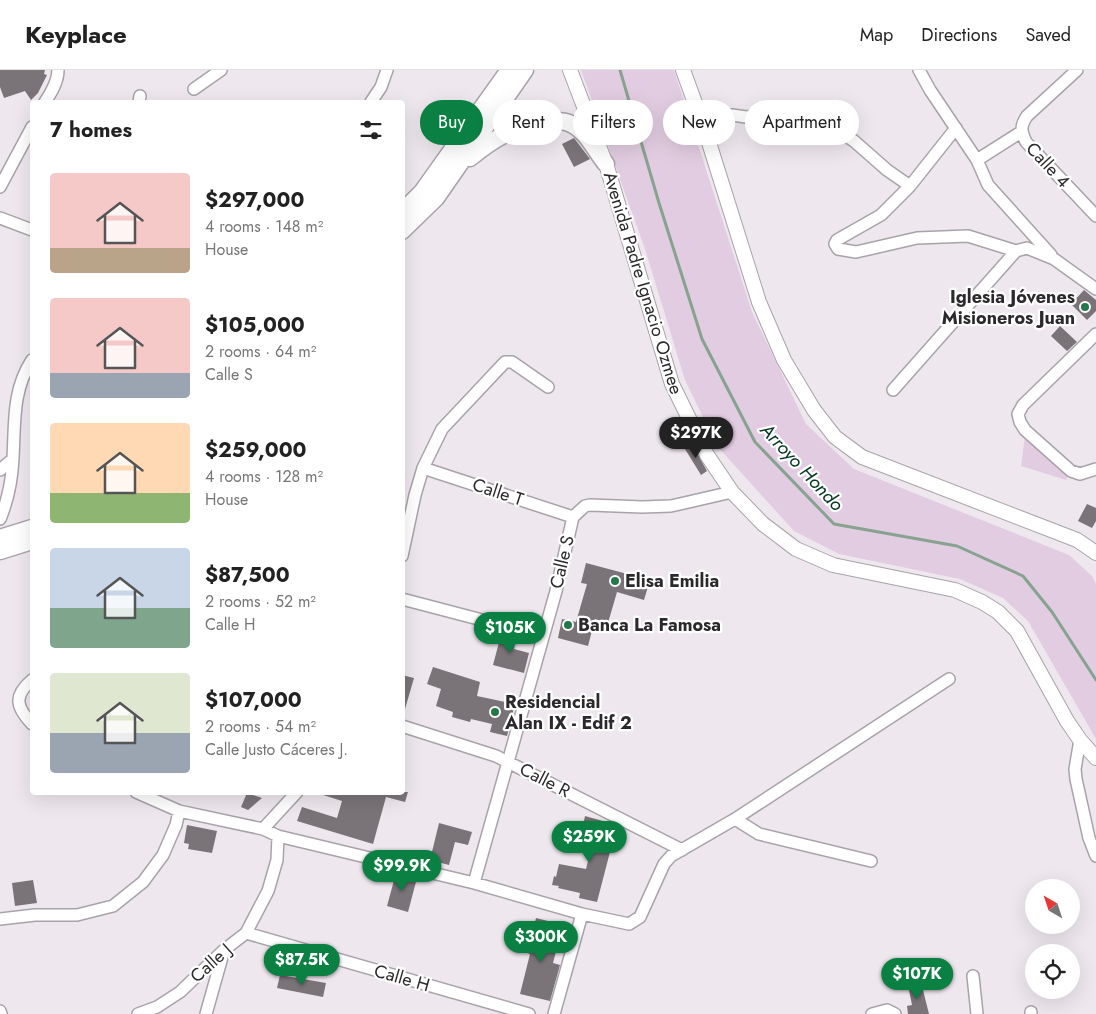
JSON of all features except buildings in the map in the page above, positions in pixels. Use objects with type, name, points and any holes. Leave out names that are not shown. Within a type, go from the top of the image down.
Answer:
[{"type":"main road","points":[[405,209],[422,192],[509,70]]},
{"type":"main road","points":[[405,228],[436,198],[525,70]]},
{"type":"main road","points":[[455,171],[486,145],[499,137],[534,123],[557,121],[574,125],[581,131],[606,164]]},
{"type":"main road","points":[[0,538],[30,529]]},
{"type":"main road","points":[[0,551],[30,542]]},
{"type":"street","points":[[47,100],[54,87],[58,70]]},
{"type":"street","points":[[194,89],[221,70]]},
{"type":"street","points":[[373,100],[381,87],[387,70]]},
{"type":"street","name":"Avenida Padre Ignacio Ozmee","points":[[570,70],[606,164],[672,384],[707,454],[732,492],[763,524],[796,549],[833,565],[955,590],[982,602],[998,612],[1017,631],[1067,721],[1096,758]]},
{"type":"street","points":[[683,70],[706,133],[759,302],[784,360],[814,410],[835,437],[862,457],[1077,540],[1096,553]]},
{"type":"street","points":[[919,70],[930,90],[977,160],[988,185],[1054,259]]},
{"type":"street","name":"Calle 4","points":[[1077,70],[1027,116],[1022,123],[1021,132],[1026,142],[1096,216]]},
{"type":"street","points":[[735,115],[746,117],[783,113],[798,108],[807,111],[854,141],[887,170],[910,186]]},
{"type":"street","points":[[956,128],[910,186],[881,215],[837,240],[835,244],[838,249],[856,252],[917,238],[968,236],[1016,251],[1027,248],[1054,259],[1096,288]]},
{"type":"street","points":[[0,187],[30,131]]},
{"type":"street","points":[[977,160],[1021,132]]},
{"type":"street","points":[[0,218],[30,229]]},
{"type":"street","points":[[893,390],[1016,251]]},
{"type":"street","points":[[1096,334],[1023,405],[1018,414],[1025,430],[1071,471],[1080,474],[1096,470]]},
{"type":"street","points":[[405,542],[423,468],[442,429],[505,362],[512,362],[548,387]]},
{"type":"street","points":[[0,519],[9,493],[13,458],[14,410],[18,391],[30,364]]},
{"type":"street","points":[[0,470],[13,458]]},
{"type":"street","name":"Calle T","points":[[423,468],[573,517]]},
{"type":"street","name":"Calle S","points":[[474,883],[556,591],[573,517],[585,506],[590,505],[671,506],[732,492]]},
{"type":"street","points":[[405,600],[486,621]]},
{"type":"street","points":[[143,795],[179,811],[263,829],[278,836],[474,883],[582,914],[629,924],[640,917],[664,864],[671,856],[735,819],[949,678]]},
{"type":"street","points":[[30,682],[22,690],[18,699],[24,715],[30,722]]},
{"type":"street","name":"Calle R","points":[[405,727],[496,756],[682,850]]},
{"type":"street","points":[[1080,740],[1075,769],[1076,779],[1089,838],[1096,856]]},
{"type":"street","points":[[263,829],[294,795]]},
{"type":"street","points":[[0,920],[35,915],[77,915],[113,906],[143,882],[163,855],[176,825],[179,811]]},
{"type":"street","points":[[735,819],[759,834],[871,861]]},
{"type":"street","name":"Calle J","points":[[138,1014],[157,1008],[180,992],[224,950],[246,933],[268,891],[277,860],[278,836]]},
{"type":"street","points":[[554,1014],[582,914]]},
{"type":"street","name":"Calle H","points":[[246,933],[529,1014]]},
{"type":"street","points":[[206,1014],[224,950]]},
{"type":"street","points":[[973,976],[977,1014]]},
{"type":"street","points":[[872,1014],[887,1010],[896,1014]]},
{"type":"shaded area","points":[[581,70],[674,70],[684,100],[663,100],[663,145],[698,145],[752,312],[806,424],[854,469],[1069,555],[1092,576],[1096,584],[1096,739],[1028,621],[1003,598],[960,579],[839,554],[794,531],[717,446],[685,380],[645,249],[608,145],[653,145],[653,100],[592,100]]},
{"type":"shaded area","points":[[1025,435],[1068,476],[1066,480],[1021,466]]},
{"type":"waterway","name":"Arroyo Hondo","points":[[620,70],[702,339],[755,442],[834,524],[957,546],[1023,576],[1052,612],[1096,680]]},
{"type":"place","name":"Iglesia Jóvenes Misioneros Juan","points":[[1085,307]]},
{"type":"place","name":"Elisa Emilia","points":[[615,581]]},
{"type":"place","name":"Banca La Famosa","points":[[568,625]]},
{"type":"place","name":"Residencial Alan IX - Edif 2","points":[[495,712]]}]
